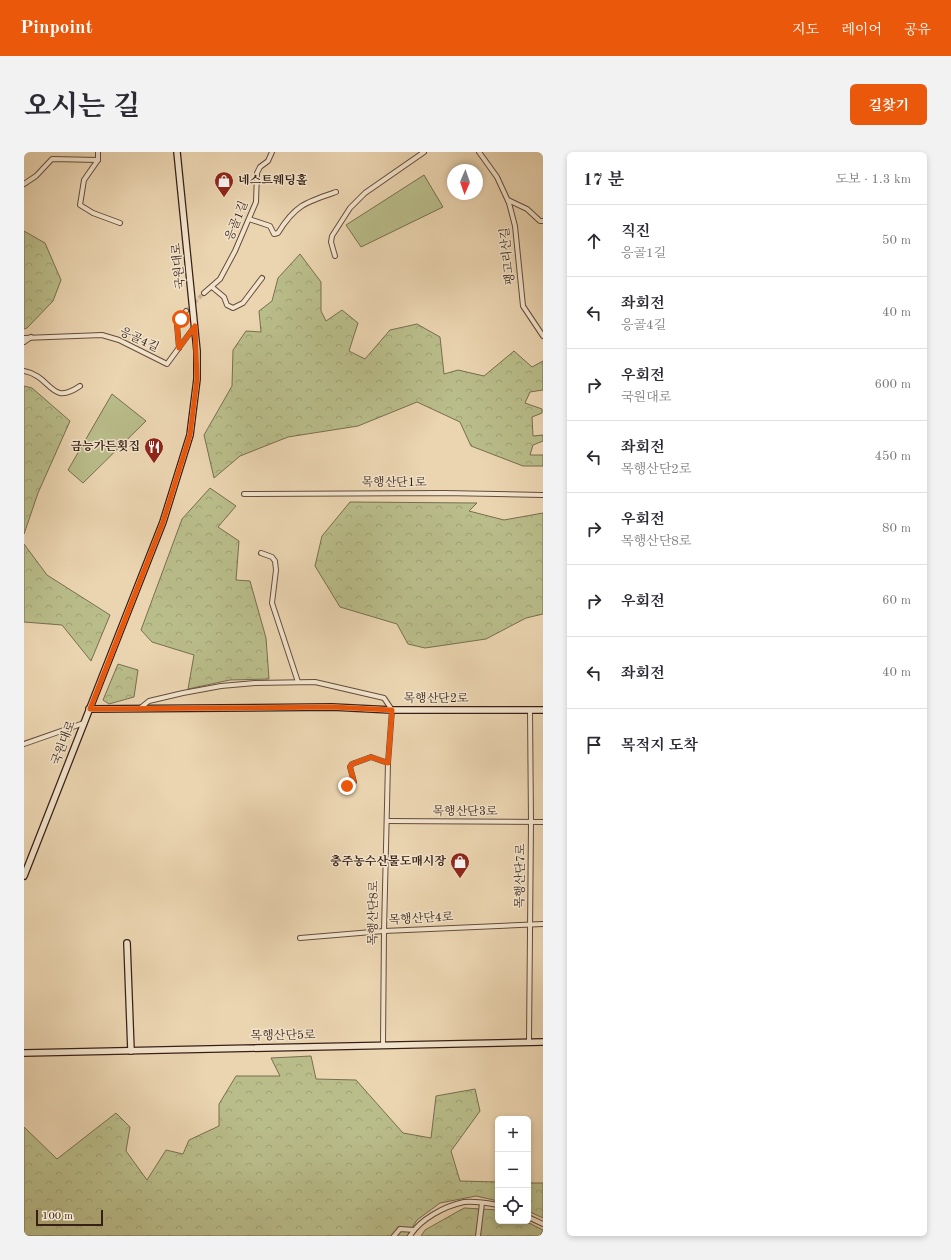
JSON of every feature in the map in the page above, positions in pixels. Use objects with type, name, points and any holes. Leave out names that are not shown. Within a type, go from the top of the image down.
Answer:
[{"type":"street","points":[[98,152],[98,160],[84,180],[80,205],[93,213],[120,223]]},
{"type":"street","name":"국원대로","points":[[24,876],[163,522],[188,442],[197,379],[195,326],[177,152]]},
{"type":"street","name":"응골1길","points":[[204,293],[220,279],[235,251],[256,202],[257,173],[260,167],[268,161],[272,152]]},
{"type":"street","points":[[335,256],[330,242],[332,236],[350,208],[364,193],[424,152]]},
{"type":"street","name":"팽고리산길","points":[[479,152],[497,177],[508,200],[515,226],[523,306],[543,336]]},
{"type":"street","points":[[24,184],[36,176],[52,159],[98,160]]},
{"type":"street","points":[[249,219],[270,226],[274,234],[278,233],[286,219],[308,201],[336,192]]},
{"type":"street","points":[[508,200],[527,209],[536,219],[543,221]]},
{"type":"street","points":[[212,287],[224,297],[227,304],[233,308],[242,303],[262,278]]},
{"type":"street","points":[[179,348],[177,325],[186,311]]},
{"type":"street","name":"응골4길","points":[[24,338],[102,334],[118,340],[167,364],[195,326]]},
{"type":"street","name":"응골4길","points":[[24,342],[32,337]]},
{"type":"street","points":[[24,371],[43,379],[54,392],[60,394],[69,393],[80,386]]},
{"type":"street","name":"목행산단1로","points":[[244,494],[444,493],[543,495]]},
{"type":"street","points":[[261,553],[272,557],[275,561],[276,570],[272,603],[298,682]]},
{"type":"street","points":[[139,709],[149,701],[221,686],[316,682],[384,698],[392,710]]},
{"type":"street","name":"목행산단2로","points":[[90,709],[173,707],[332,707],[392,710],[543,710]]},
{"type":"street","name":"목행산단8로","points":[[383,1044],[388,763],[392,710]]},
{"type":"street","name":"목행산단7로","points":[[529,1042],[531,822],[530,710]]},
{"type":"street","points":[[24,744],[84,723]]},
{"type":"street","points":[[347,786],[354,782],[350,767],[352,764],[371,757],[388,763]]},
{"type":"street","name":"목행산단3로","points":[[387,821],[543,822]]},
{"type":"street","name":"목행산단4로","points":[[300,938],[384,931],[543,924]]},
{"type":"street","points":[[127,943],[131,1051]]},
{"type":"street","name":"목행산단5로","points":[[24,1053],[383,1044],[543,1042]]},
{"type":"street","points":[[410,1236],[421,1223],[438,1212],[464,1202],[495,1205]]},
{"type":"street","points":[[478,1236],[482,1203]]},
{"type":"street","points":[[531,1218],[543,1224]]},
{"type":"street","points":[[394,1236],[400,1229],[414,1230]]},
{"type":"green space","points":[[424,175],[443,207],[361,247],[346,225]]},
{"type":"green space","points":[[24,231],[45,243],[61,280],[53,301],[27,328],[24,329]]},
{"type":"green space","points":[[300,254],[321,282],[321,311],[326,321],[342,310],[358,323],[349,351],[365,359],[390,330],[417,324],[440,337],[444,374],[458,370],[484,376],[514,351],[532,367],[543,361],[543,390],[530,392],[525,403],[542,409],[542,413],[532,417],[533,436],[543,435],[543,441],[533,445],[530,455],[543,455],[543,466],[523,466],[471,446],[460,422],[417,402],[358,426],[288,437],[240,456],[214,478],[204,435],[232,386],[233,350],[246,331],[261,332],[259,311],[272,301],[278,278]]},
{"type":"green space","points":[[24,386],[32,388],[70,421],[38,493],[24,534]]},
{"type":"green space","points":[[112,394],[146,421],[83,483],[68,470]]},
{"type":"green space","points":[[210,488],[236,506],[218,527],[239,541],[236,580],[250,581],[266,638],[269,679],[230,680],[188,689],[194,655],[152,642],[141,630],[182,519]]},
{"type":"green space","points":[[350,502],[477,503],[469,511],[504,520],[543,513],[543,614],[526,618],[486,639],[425,648],[408,644],[397,624],[340,607],[315,566],[322,536]]},
{"type":"green space","points":[[24,544],[47,575],[110,615],[91,661],[62,625],[24,622]]},
{"type":"green space","points":[[118,664],[138,670],[134,697],[109,704],[103,700]]},
{"type":"green space","points":[[311,1056],[316,1079],[356,1080],[403,1133],[431,1138],[436,1096],[475,1089],[480,1111],[451,1151],[460,1181],[495,1182],[495,1200],[476,1196],[440,1203],[417,1220],[407,1236],[24,1236],[24,1127],[57,1159],[116,1113],[130,1127],[126,1151],[147,1180],[166,1150],[183,1154],[189,1140],[219,1126],[219,1104],[236,1076],[280,1076],[271,1058]]},
{"type":"green space","points":[[531,1183],[543,1183],[543,1218],[531,1212]]},
{"type":"green space","points":[[464,1208],[495,1210],[495,1224],[531,1224],[543,1230],[540,1236],[421,1236],[425,1230]]},
{"type":"tunnel","points":[[186,311],[204,293]]},
{"type":"place","name":"네스트웨딩홀","points":[[224,198]]},
{"type":"place","name":"금능가든횟집","points":[[154,464]]},
{"type":"place","name":"충주농수산물도매시장","points":[[460,879]]},
{"type":"route","points":[[181,319],[177,325],[179,348],[195,326],[197,351],[197,379],[190,435],[163,522],[90,709],[122,710],[173,707],[332,707],[392,710],[388,763],[371,757],[352,764],[350,767],[354,782],[347,786]]}]
